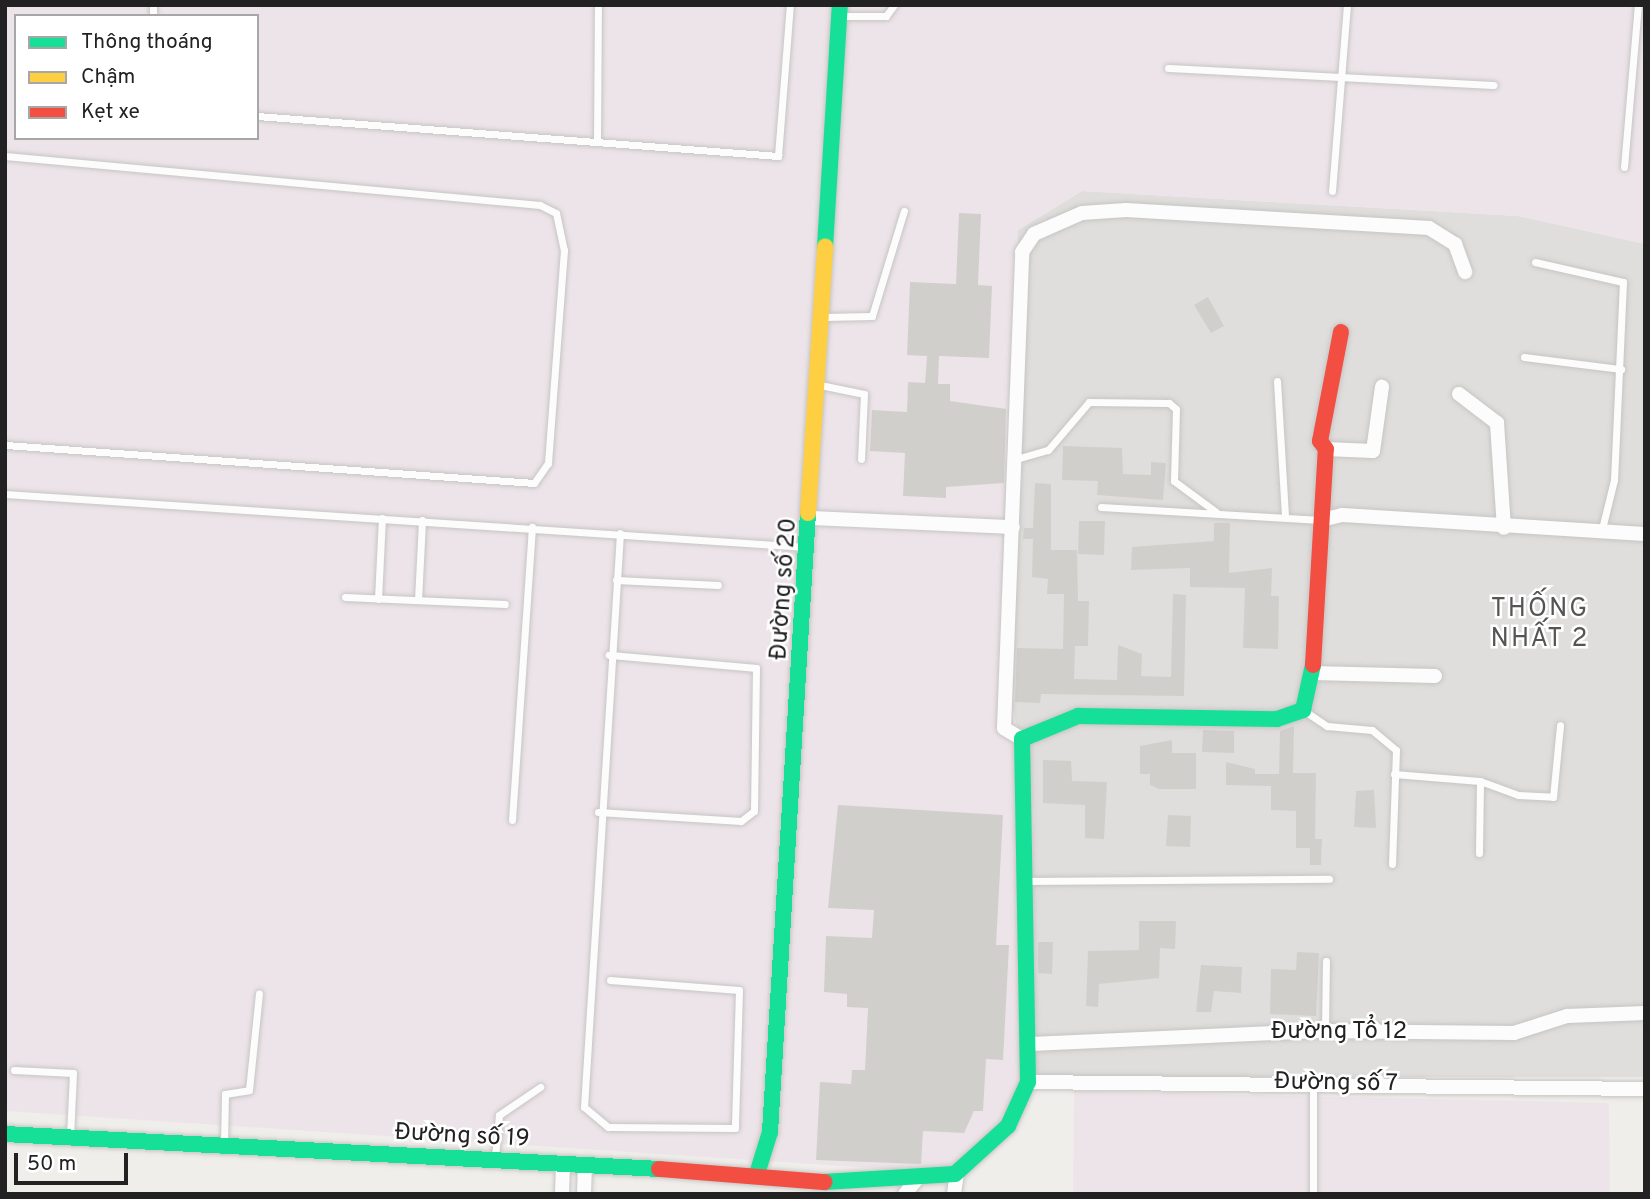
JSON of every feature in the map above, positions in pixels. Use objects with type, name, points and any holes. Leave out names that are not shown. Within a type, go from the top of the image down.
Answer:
[{"type":"street","name":"Đường số 20","points":[[757,1174],[770,1132],[811,547],[840,10]]},
{"type":"street","points":[[1022,739],[1004,728],[1022,252],[1034,234],[1082,213],[1178,211],[1429,228],[1455,244],[1465,272]]},
{"type":"street","points":[[1022,739],[1078,716],[1277,719],[1303,710],[1312,673],[1326,449],[1320,441],[1341,332]]},
{"type":"street","points":[[1326,449],[1375,448],[1382,387]]},
{"type":"street","points":[[1460,394],[1497,423],[1504,528]]},
{"type":"street","points":[[1321,520],[1342,515],[1504,528],[1645,534]]},
{"type":"street","points":[[812,518],[1013,527]]},
{"type":"street","points":[[1312,673],[1435,676]]},
{"type":"street","points":[[954,1194],[957,1172],[1008,1126],[1028,1082],[1031,1044],[1022,739]]},
{"type":"street","name":"Đường Tổ 12","points":[[1031,1044],[1325,1031],[1514,1033],[1567,1016],[1645,1013]]},
{"type":"street","name":"Đường số 7","points":[[1028,1082],[1313,1083],[1645,1089]]},
{"type":"street","name":"Đường số 19","points":[[5,1134],[563,1166],[757,1174],[815,1183],[916,1181],[957,1172]]},
{"type":"street","points":[[562,1194],[563,1166]]},
{"type":"street","points":[[584,1194],[585,1166]]},
{"type":"street","points":[[905,1194],[916,1181]]},
{"type":"lane","points":[[597,142],[598,5]]},
{"type":"lane","points":[[259,116],[778,156],[790,5]]},
{"type":"lane","points":[[840,10],[886,16],[894,5]]},
{"type":"lane","points":[[1332,191],[1347,5]]},
{"type":"lane","points":[[1624,167],[1638,5]]},
{"type":"lane","points":[[1168,68],[1494,85]]},
{"type":"lane","points":[[5,156],[540,205],[560,221],[564,250],[548,463],[534,483],[5,445]]},
{"type":"lane","points":[[824,317],[872,316],[904,211]]},
{"type":"lane","points":[[1535,261],[1623,282],[1614,480],[1601,533]]},
{"type":"lane","points":[[1524,357],[1621,369]]},
{"type":"lane","points":[[1277,381],[1284,514]]},
{"type":"lane","points":[[820,385],[864,394],[861,459]]},
{"type":"lane","points":[[1016,459],[1048,450],[1089,402],[1169,403],[1176,413],[1174,481],[1216,512]]},
{"type":"lane","points":[[5,494],[811,547]]},
{"type":"lane","points":[[1101,507],[1284,514],[1321,520]]},
{"type":"lane","points":[[378,599],[382,518]]},
{"type":"lane","points":[[418,600],[422,520]]},
{"type":"lane","points":[[512,820],[532,527]]},
{"type":"lane","points":[[610,980],[740,990],[735,1128],[608,1126],[584,1107],[598,812],[620,533]]},
{"type":"lane","points":[[616,580],[718,585]]},
{"type":"lane","points":[[345,597],[505,604]]},
{"type":"lane","points":[[598,812],[741,821],[754,811],[756,668],[609,655]]},
{"type":"lane","points":[[1303,710],[1327,726],[1372,730],[1390,740],[1394,774],[1392,864]]},
{"type":"lane","points":[[1394,774],[1480,781],[1503,792],[1553,797],[1560,725]]},
{"type":"lane","points":[[1479,853],[1480,781]]},
{"type":"lane","points":[[1028,881],[1329,879]]},
{"type":"lane","points":[[1325,1031],[1326,961]]},
{"type":"lane","points":[[224,1146],[225,1094],[250,1090],[259,994]]},
{"type":"lane","points":[[14,1070],[73,1073],[70,1138]]},
{"type":"lane","points":[[1313,1083],[1313,1194]]},
{"type":"lane","points":[[495,1161],[499,1115],[540,1087]]},
{"type":"shaded area","points":[[5,5],[1645,5],[1645,244],[1518,216],[1082,191],[1018,230],[1010,694],[1034,812],[1022,1077],[1009,1118],[948,1173],[5,1111]]},
{"type":"shaded area","points":[[1082,191],[1518,216],[1645,244],[1645,1077],[1022,1077],[1034,812],[1010,694],[1018,230]]},
{"type":"shaded area","points":[[1074,1091],[1609,1103],[1610,1194],[1073,1194]]},
{"type":"building","points":[[959,213],[981,214],[978,285],[992,286],[989,358],[939,356],[938,384],[950,384],[950,401],[1006,409],[1004,483],[946,487],[946,498],[903,496],[905,453],[870,451],[872,410],[907,412],[908,382],[925,383],[927,356],[907,355],[910,282],[956,284]]},
{"type":"building","points":[[1208,297],[1224,326],[1211,333],[1194,305]]},
{"type":"building","points":[[1063,446],[1122,448],[1123,474],[1151,475],[1151,462],[1166,463],[1163,500],[1097,495],[1098,481],[1062,480]]},
{"type":"building","points":[[1035,483],[1051,484],[1051,550],[1077,550],[1078,601],[1089,601],[1088,646],[1075,646],[1074,679],[1117,680],[1118,645],[1142,654],[1141,676],[1171,677],[1173,594],[1186,595],[1184,696],[1041,694],[1040,703],[1015,702],[1017,648],[1063,649],[1064,594],[1047,594],[1048,579],[1032,577],[1033,539],[1023,539],[1024,528],[1033,528]]},
{"type":"building","points":[[1079,521],[1105,521],[1104,555],[1078,554]]},
{"type":"building","points":[[1214,523],[1230,523],[1229,573],[1272,568],[1271,596],[1279,596],[1278,649],[1243,648],[1245,588],[1190,587],[1190,568],[1131,570],[1132,547],[1214,541]]},
{"type":"building","points":[[1294,726],[1293,773],[1316,773],[1315,839],[1322,839],[1321,865],[1310,865],[1310,848],[1296,848],[1296,811],[1271,810],[1271,786],[1226,785],[1226,762],[1255,769],[1255,774],[1279,774],[1280,731]]},
{"type":"building","points":[[1203,730],[1234,731],[1234,753],[1202,752]]},
{"type":"building","points":[[1172,740],[1172,753],[1196,753],[1196,789],[1159,789],[1150,785],[1150,774],[1140,774],[1140,746]]},
{"type":"building","points":[[1043,760],[1071,761],[1072,781],[1107,782],[1104,839],[1085,838],[1085,805],[1043,803]]},
{"type":"building","points":[[1374,790],[1376,828],[1354,827],[1356,791]]},
{"type":"building","points":[[838,805],[1003,815],[996,945],[1009,945],[1003,1060],[986,1059],[983,1111],[974,1111],[964,1133],[923,1131],[921,1164],[816,1160],[820,1082],[851,1084],[852,1070],[865,1070],[868,1008],[847,1007],[847,994],[824,992],[826,936],[872,938],[874,910],[828,908]]},
{"type":"building","points":[[1168,815],[1191,816],[1190,847],[1166,846]]},
{"type":"building","points":[[1139,921],[1176,921],[1175,949],[1160,948],[1159,978],[1099,984],[1098,1007],[1086,1006],[1088,951],[1139,950]]},
{"type":"building","points":[[1038,942],[1053,942],[1052,974],[1038,973]]},
{"type":"building","points":[[1297,952],[1319,953],[1316,1016],[1270,1014],[1271,969],[1296,970]]},
{"type":"building","points":[[1201,965],[1242,967],[1241,993],[1214,991],[1211,1012],[1196,1012]]},
{"type":"traffic: fast","points":[[825,247],[840,5]]},
{"type":"traffic: fast","points":[[757,1174],[770,1132],[808,513]]},
{"type":"traffic: fast","points":[[824,1182],[955,1174],[1008,1126],[1028,1082],[1022,739],[1078,716],[1277,719],[1303,710],[1313,665]]},
{"type":"traffic: fast","points":[[5,1134],[659,1169]]},
{"type":"traffic: slow","points":[[808,513],[825,247]]},
{"type":"traffic: jam","points":[[1313,665],[1326,449],[1320,441],[1341,332]]},
{"type":"traffic: jam","points":[[659,1169],[824,1182]]},
{"type":"district","name":"THỐNG NHẤT 2","points":[[1540,625]]}]
